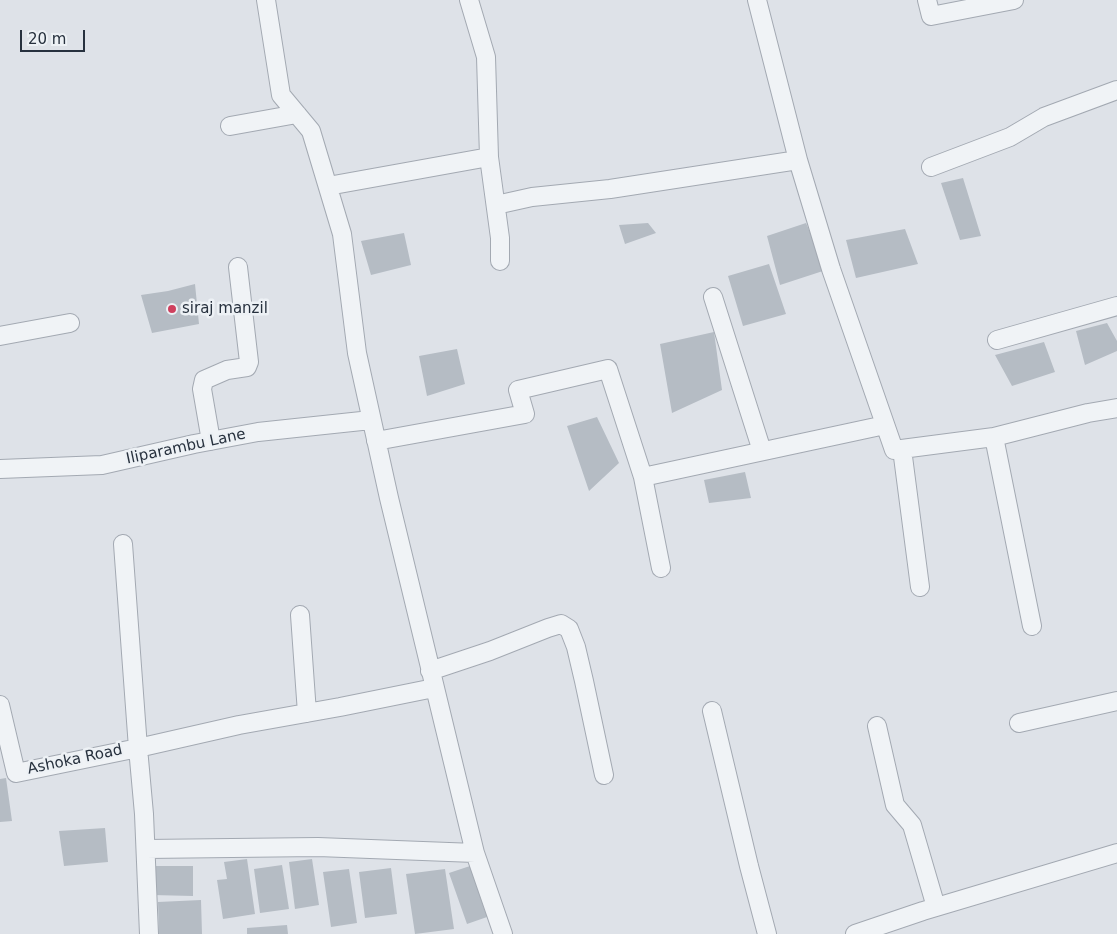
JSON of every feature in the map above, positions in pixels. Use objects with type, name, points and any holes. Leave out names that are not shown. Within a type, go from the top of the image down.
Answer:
[{"type":"street","points":[[266,0],[281,95],[311,131],[342,234],[357,353],[371,420],[475,853],[503,934]]},
{"type":"street","points":[[469,0],[486,57],[489,157],[500,238],[500,261]]},
{"type":"street","points":[[757,0],[798,160],[831,269],[894,450],[994,437],[1088,413],[1117,408]]},
{"type":"street","points":[[927,0],[931,16],[1014,0]]},
{"type":"street","points":[[931,167],[1010,137],[1044,117],[1117,90]]},
{"type":"street","points":[[230,126],[297,114]]},
{"type":"street","points":[[328,186],[489,157]]},
{"type":"street","points":[[496,205],[532,197],[610,189],[798,160]]},
{"type":"street","points":[[211,441],[202,389],[204,380],[227,370],[247,367],[249,362],[238,267]]},
{"type":"street","points":[[713,297],[762,451]]},
{"type":"street","points":[[997,340],[1117,306]]},
{"type":"street","points":[[0,336],[70,323]]},
{"type":"street","points":[[376,441],[525,414],[518,390],[608,369],[643,477],[661,568]]},
{"type":"street","name":"Iliparambu Lane","points":[[0,469],[102,465],[258,432],[371,420]]},
{"type":"street","points":[[643,477],[885,424]]},
{"type":"street","points":[[994,437],[1032,626]]},
{"type":"street","points":[[902,449],[920,587]]},
{"type":"street","points":[[123,544],[138,748],[239,725],[307,713],[432,680],[490,651],[561,624],[570,629],[576,646],[604,775]]},
{"type":"street","points":[[300,615],[307,713]]},
{"type":"street","points":[[1019,723],[1117,701]]},
{"type":"street","name":"Ashoka Road","points":[[0,705],[8,774],[138,748],[144,814],[149,934]]},
{"type":"street","points":[[712,711],[748,866],[767,934]]},
{"type":"street","points":[[878,726],[895,805],[912,825],[936,907]]},
{"type":"street","points":[[146,849],[318,848],[475,853]]},
{"type":"street","points":[[856,934],[936,907],[1117,853]]},
{"type":"building","points":[[963,178],[981,236],[960,240],[941,183]]},
{"type":"building","points":[[648,223],[656,233],[625,244],[619,225]]},
{"type":"building","points":[[806,223],[826,270],[780,285],[767,236]]},
{"type":"building","points":[[905,229],[918,264],[856,278],[846,240]]},
{"type":"building","points":[[404,233],[411,265],[371,275],[361,241]]},
{"type":"building","points":[[769,264],[786,314],[743,326],[728,276]]},
{"type":"building","name":"siraj manzil","points":[[195,284],[199,324],[152,333],[141,295]]},
{"type":"building","points":[[1107,323],[1117,341],[1117,351],[1085,365],[1076,331]]},
{"type":"building","points":[[714,332],[722,390],[672,413],[660,344]]},
{"type":"building","points":[[1044,342],[1055,372],[1012,386],[995,355]]},
{"type":"building","points":[[457,349],[465,384],[427,396],[419,356]]},
{"type":"building","points":[[597,417],[619,463],[589,491],[567,426]]},
{"type":"building","points":[[745,472],[751,498],[709,503],[704,480]]},
{"type":"building","points":[[6,778],[12,821],[0,822],[0,779]]},
{"type":"building","points":[[105,828],[108,862],[64,866],[59,831]]},
{"type":"building","points":[[247,859],[255,914],[223,919],[217,880],[227,879],[224,862]]},
{"type":"building","points":[[312,859],[319,905],[295,909],[289,862]]},
{"type":"building","points":[[282,865],[289,909],[260,913],[254,869]]},
{"type":"building","points":[[153,866],[193,866],[193,896],[152,895]]},
{"type":"building","points":[[470,866],[487,917],[467,924],[449,873]]},
{"type":"building","points":[[391,868],[397,914],[365,918],[359,872]]},
{"type":"building","points":[[349,869],[357,923],[331,927],[323,872]]},
{"type":"building","points":[[445,869],[454,929],[415,934],[406,874]]},
{"type":"building","points":[[201,900],[202,934],[159,934],[158,902]]},
{"type":"building","points":[[287,925],[288,934],[247,934],[247,928]]},
{"type":"place","name":"siraj manzil","points":[[172,309]]}]
